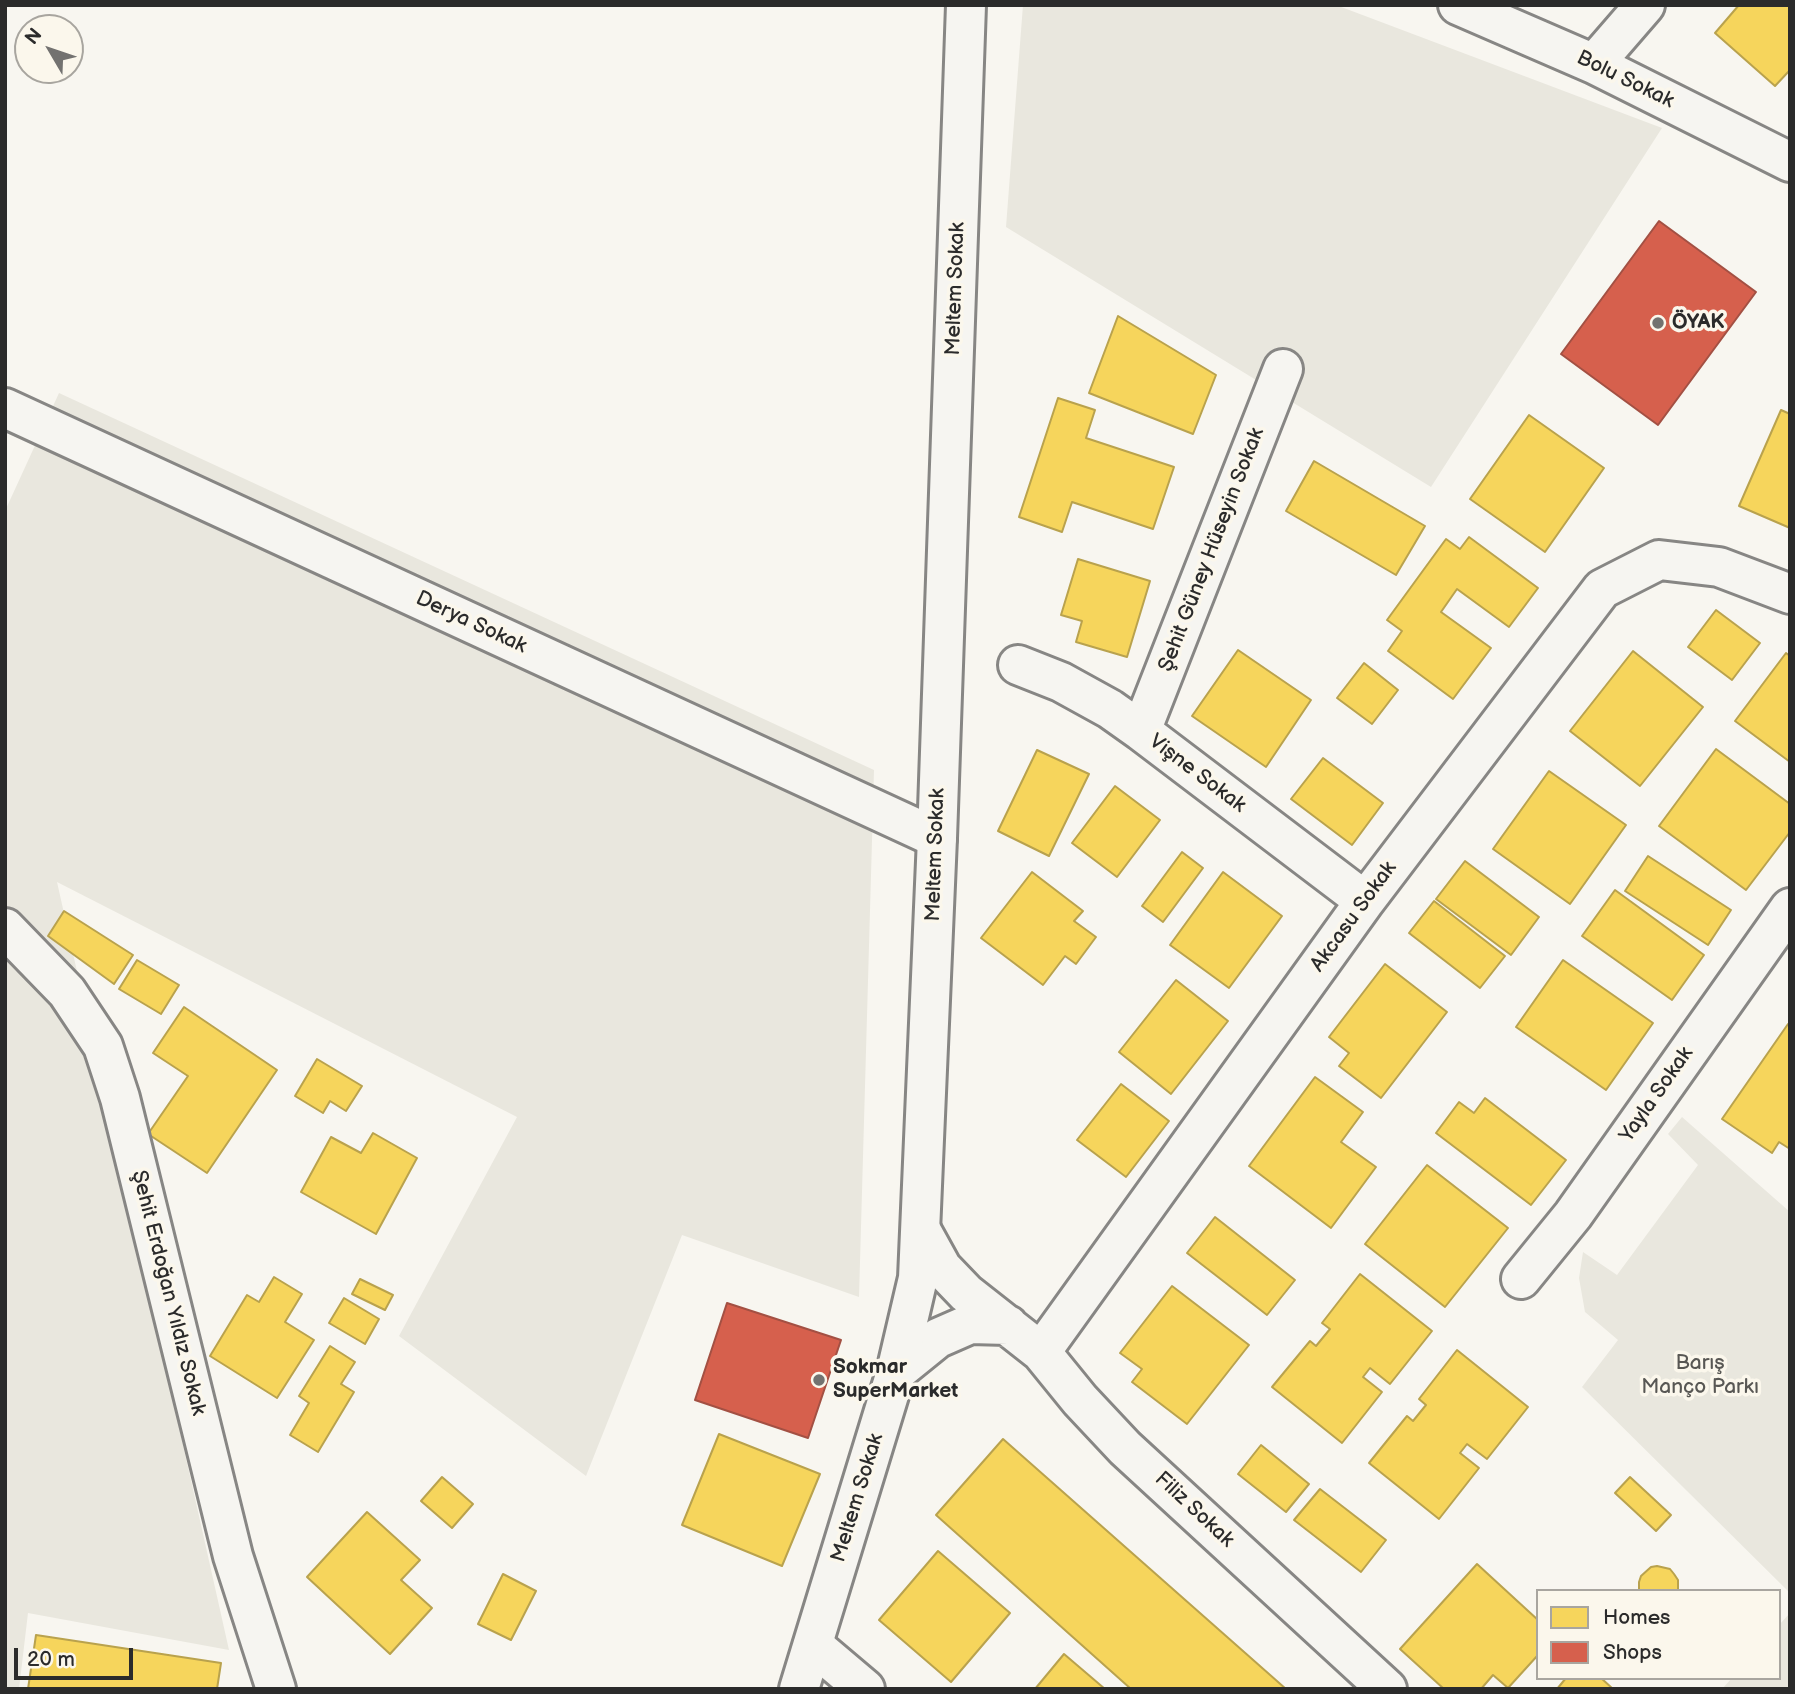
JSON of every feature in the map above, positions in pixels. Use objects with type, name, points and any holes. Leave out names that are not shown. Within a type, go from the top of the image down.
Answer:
[{"type":"street","name":"Meltem Sokak","points":[[799,1689],[896,1372],[918,1278],[937,838],[966,5]]},
{"type":"street","name":"Bolu Sokak","points":[[1458,5],[1594,64],[1790,162]]},
{"type":"street","points":[[1594,64],[1645,5]]},
{"type":"street","name":"Şehit Güney Hüseyin Sokak","points":[[1141,731],[1283,369]]},
{"type":"street","name":"Derya Sokak","points":[[5,408],[937,838]]},
{"type":"street","name":"Akcasu Sokak","points":[[1041,1352],[1364,901],[1602,589],[1659,560],[1719,567],[1790,594]]},
{"type":"street","name":"Vişne Sokak","points":[[1018,665],[1061,682],[1110,709],[1364,901]]},
{"type":"street","name":"Yayla Sokak","points":[[1521,1279],[1573,1215],[1790,908]]},
{"type":"street","name":"Şehit Erdoğan Yıldız Sokak","points":[[5,928],[67,992],[103,1046],[120,1098],[233,1556],[276,1689]]},
{"type":"street","name":"Filiz Sokak","points":[[921,1230],[942,1268],[966,1293],[1041,1352],[1080,1400],[1125,1448],[1387,1689]]},
{"type":"street","points":[[896,1372],[938,1338],[970,1324],[1007,1325]]},
{"type":"street","points":[[813,1645],[865,1689]]},
{"type":"green space","points":[[1023,5],[1336,5],[1662,128],[1431,487],[1006,227]]},
{"type":"green space","points":[[59,393],[874,770],[859,1297],[682,1235],[586,1476],[399,1336],[517,1117],[57,882],[229,1650],[28,1613],[19,1689],[5,1689],[5,511]]},
{"type":"green space","name":"Barış Manço Parkı","points":[[1682,1117],[1790,1212],[1790,1593],[1582,1387],[1618,1340],[1585,1312],[1579,1278],[1583,1252],[1617,1275],[1698,1165],[1668,1134]]},
{"type":"green space","points":[[1790,1613],[1790,1689],[1722,1689],[1730,1680],[1781,1680],[1781,1623]]},
{"type":"building: Homes","points":[[1739,5],[1790,5],[1790,70],[1775,86],[1715,33]]},
{"type":"building: Homes","points":[[1118,316],[1216,375],[1193,434],[1089,393]]},
{"type":"building: Homes","points":[[1058,398],[1095,410],[1086,438],[1174,467],[1153,529],[1072,502],[1062,532],[1019,517]]},
{"type":"building: Homes","points":[[1781,410],[1790,414],[1790,528],[1739,506]]},
{"type":"building: Homes","points":[[1529,415],[1604,468],[1545,552],[1470,499]]},
{"type":"building: Homes","points":[[1314,461],[1425,526],[1396,575],[1286,511]]},
{"type":"building: Homes","points":[[1469,537],[1538,588],[1509,627],[1457,589],[1441,612],[1491,648],[1453,699],[1388,651],[1402,631],[1387,620],[1446,539],[1460,549]]},
{"type":"building: Homes","points":[[1078,559],[1150,581],[1127,657],[1076,642],[1082,621],[1061,615]]},
{"type":"building: Homes","points":[[1716,610],[1760,643],[1732,680],[1688,647]]},
{"type":"building: Homes","points":[[1238,650],[1311,700],[1266,767],[1192,716]]},
{"type":"building: Homes","points":[[1633,651],[1703,707],[1640,786],[1570,731]]},
{"type":"building: Homes","points":[[1786,653],[1790,656],[1790,762],[1735,721]]},
{"type":"building: Homes","points":[[1364,663],[1398,690],[1372,724],[1337,698]]},
{"type":"building: Homes","points":[[1716,749],[1790,804],[1790,832],[1746,890],[1659,826]]},
{"type":"building: Homes","points":[[1037,750],[1089,774],[1049,856],[998,831]]},
{"type":"building: Homes","points":[[1323,758],[1383,803],[1352,845],[1291,799]]},
{"type":"building: Homes","points":[[1549,771],[1626,825],[1570,904],[1493,849]]},
{"type":"building: Homes","points":[[1115,786],[1160,820],[1117,877],[1072,843]]},
{"type":"building: Homes","points":[[1182,852],[1203,868],[1163,922],[1142,906]]},
{"type":"building: Homes","points":[[1648,856],[1731,910],[1708,945],[1625,891]]},
{"type":"building: Homes","points":[[1465,861],[1539,917],[1511,955],[1436,899]]},
{"type":"building: Homes","points":[[1032,872],[1083,911],[1074,921],[1096,937],[1076,964],[1065,956],[1043,985],[981,938]]},
{"type":"building: Homes","points":[[1223,872],[1282,916],[1229,988],[1170,945]]},
{"type":"building: Homes","points":[[1615,890],[1704,955],[1672,1000],[1582,936]]},
{"type":"building: Homes","points":[[1434,901],[1505,956],[1480,988],[1409,933]]},
{"type":"building: Homes","points":[[64,911],[133,955],[114,984],[48,936]]},
{"type":"building: Homes","points":[[137,960],[179,985],[161,1014],[119,989]]},
{"type":"building: Homes","points":[[1563,960],[1653,1023],[1606,1090],[1516,1027]]},
{"type":"building: Homes","points":[[1385,964],[1447,1012],[1381,1098],[1339,1066],[1349,1053],[1329,1037]]},
{"type":"building: Homes","points":[[1176,980],[1228,1021],[1171,1094],[1119,1052]]},
{"type":"building: Homes","points":[[184,1007],[277,1070],[207,1173],[148,1134],[188,1076],[153,1053]]},
{"type":"building: Homes","points":[[1788,1024],[1790,1149],[1779,1142],[1772,1153],[1722,1119]]},
{"type":"building: Homes","points":[[317,1059],[362,1086],[346,1111],[330,1101],[323,1113],[295,1096]]},
{"type":"building: Homes","points":[[1315,1077],[1363,1112],[1341,1142],[1376,1167],[1331,1228],[1249,1166]]},
{"type":"building: Homes","points":[[1121,1084],[1169,1121],[1126,1177],[1077,1140]]},
{"type":"building: Homes","points":[[1485,1098],[1566,1160],[1531,1205],[1436,1133],[1459,1102],[1474,1113]]},
{"type":"building: Homes","points":[[373,1133],[417,1158],[376,1234],[301,1192],[331,1137],[361,1153]]},
{"type":"building: Homes","points":[[1427,1165],[1508,1228],[1445,1307],[1365,1244]]},
{"type":"building: Homes","points":[[1215,1217],[1295,1280],[1267,1315],[1187,1253]]},
{"type":"building: Homes","points":[[1360,1274],[1432,1331],[1390,1384],[1370,1368],[1363,1377],[1382,1392],[1342,1443],[1272,1387],[1310,1341],[1316,1346],[1330,1329],[1322,1323]]},
{"type":"building: Homes","points":[[274,1277],[302,1294],[285,1322],[314,1340],[277,1398],[210,1356],[247,1295],[259,1302]]},
{"type":"building: Homes","points":[[360,1279],[393,1295],[385,1310],[352,1294]]},
{"type":"building: Homes","points":[[1172,1286],[1249,1345],[1187,1424],[1132,1382],[1142,1369],[1120,1353]]},
{"type":"building: Homes","points":[[344,1298],[379,1319],[365,1344],[329,1323]]},
{"type":"building: Homes","points":[[330,1346],[355,1362],[341,1384],[354,1392],[318,1452],[290,1435],[309,1403],[299,1396]]},
{"type":"building: Homes","points":[[1457,1350],[1528,1407],[1487,1459],[1467,1444],[1460,1453],[1479,1468],[1439,1519],[1369,1463],[1407,1416],[1413,1421],[1426,1405],[1419,1399]]},
{"type":"building: Homes","points":[[719,1434],[820,1474],[782,1566],[682,1525]]},
{"type":"building: Homes","points":[[1003,1439],[1286,1689],[1131,1689],[936,1515]]},
{"type":"building: Homes","points":[[1261,1445],[1309,1484],[1286,1512],[1238,1474]]},
{"type":"building: Homes","points":[[442,1477],[473,1504],[452,1528],[421,1501]]},
{"type":"building: Homes","points":[[1630,1477],[1671,1515],[1656,1531],[1615,1493]]},
{"type":"building: Homes","points":[[1320,1489],[1386,1540],[1361,1572],[1294,1520]]},
{"type":"building: Homes","points":[[367,1512],[420,1560],[401,1580],[432,1608],[390,1654],[307,1577]]},
{"type":"building: Homes","points":[[938,1551],[1010,1613],[951,1682],[879,1620]]},
{"type":"building: Homes","points":[[1477,1564],[1536,1618],[1536,1657],[1508,1688],[1493,1675],[1481,1689],[1444,1689],[1400,1649]]},
{"type":"building: Homes","points":[[1651,1567],[1670,1569],[1678,1580],[1678,1589],[1639,1589],[1641,1576]]},
{"type":"building: Homes","points":[[503,1574],[536,1591],[511,1640],[478,1624]]},
{"type":"building: Homes","points":[[36,1635],[221,1663],[217,1689],[28,1689]]},
{"type":"building: Homes","points":[[1064,1654],[1105,1689],[1035,1689]]},
{"type":"building: Homes","points":[[1564,1680],[1603,1680],[1613,1689],[1557,1689]]},
{"type":"building: Shops","name":"ÖYAK","points":[[1659,221],[1756,292],[1658,425],[1561,354]]},
{"type":"building: Shops","points":[[727,1303],[841,1340],[808,1438],[695,1400]]},
{"type":"place","name":"ÖYAK","points":[[1658,323]]},
{"type":"place","name":"Sokmar SuperMarket","points":[[819,1380]]}]
